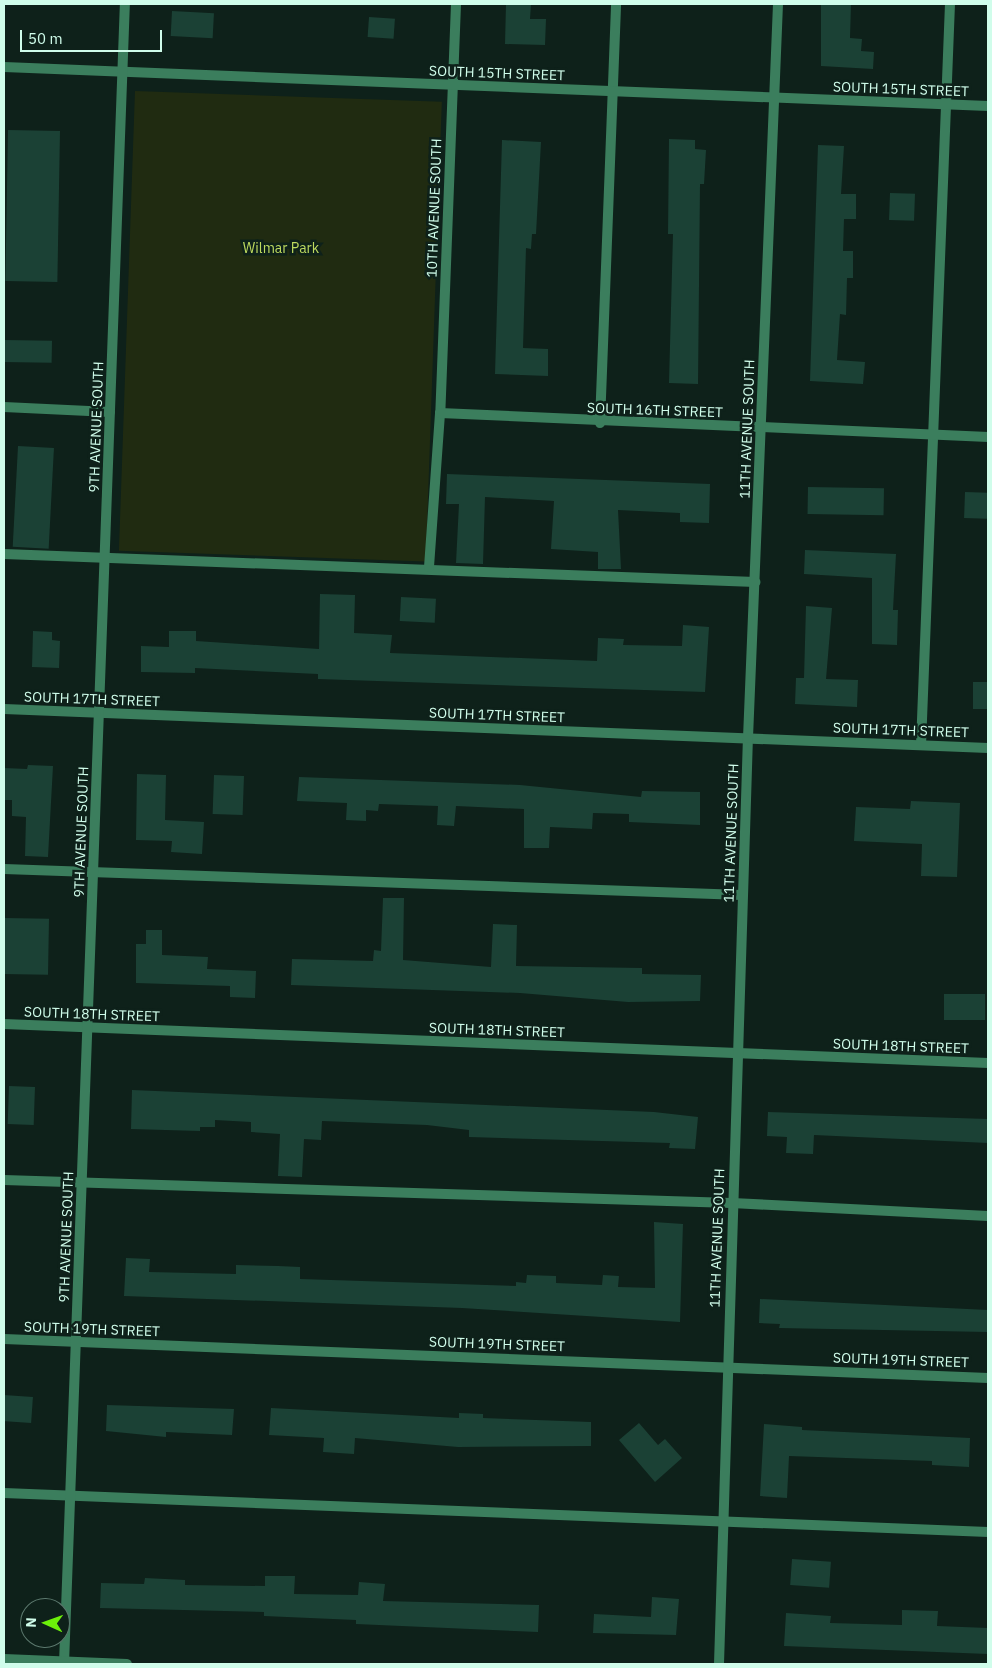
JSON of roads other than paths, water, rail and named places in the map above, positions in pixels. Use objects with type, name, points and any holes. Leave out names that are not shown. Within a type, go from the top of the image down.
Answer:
[{"type":"street","name":"9TH AVENUE SOUTH","points":[[64,1663],[125,4]]},
{"type":"street","name":"10TH AVENUE SOUTH","points":[[430,567],[440,413],[456,4]]},
{"type":"street","points":[[600,423],[616,4]]},
{"type":"street","name":"11TH AVENUE SOUTH","points":[[720,1664],[721,1521],[748,738],[778,4]]},
{"type":"street","points":[[921,745],[950,4]]},
{"type":"street","name":"SOUTH 15TH STREET","points":[[4,67],[988,106]]},
{"type":"street","points":[[4,407],[110,412]]},
{"type":"street","name":"SOUTH 16TH STREET","points":[[440,413],[600,423],[988,436]]},
{"type":"street","points":[[4,554],[430,567],[755,582]]},
{"type":"street","name":"SOUTH 17TH STREET","points":[[4,709],[988,748]]},
{"type":"street","points":[[4,869],[743,895]]},
{"type":"street","name":"SOUTH 18TH STREET","points":[[4,1024],[988,1063]]},
{"type":"street","points":[[4,1180],[732,1203],[988,1216]]},
{"type":"street","name":"SOUTH 19TH STREET","points":[[4,1339],[988,1378]]},
{"type":"street","points":[[4,1493],[988,1532]]},
{"type":"street","points":[[4,1659],[64,1663],[127,1664]]},
{"type":"park label","name":"Wilmar Park","points":[[281,248]]}]
